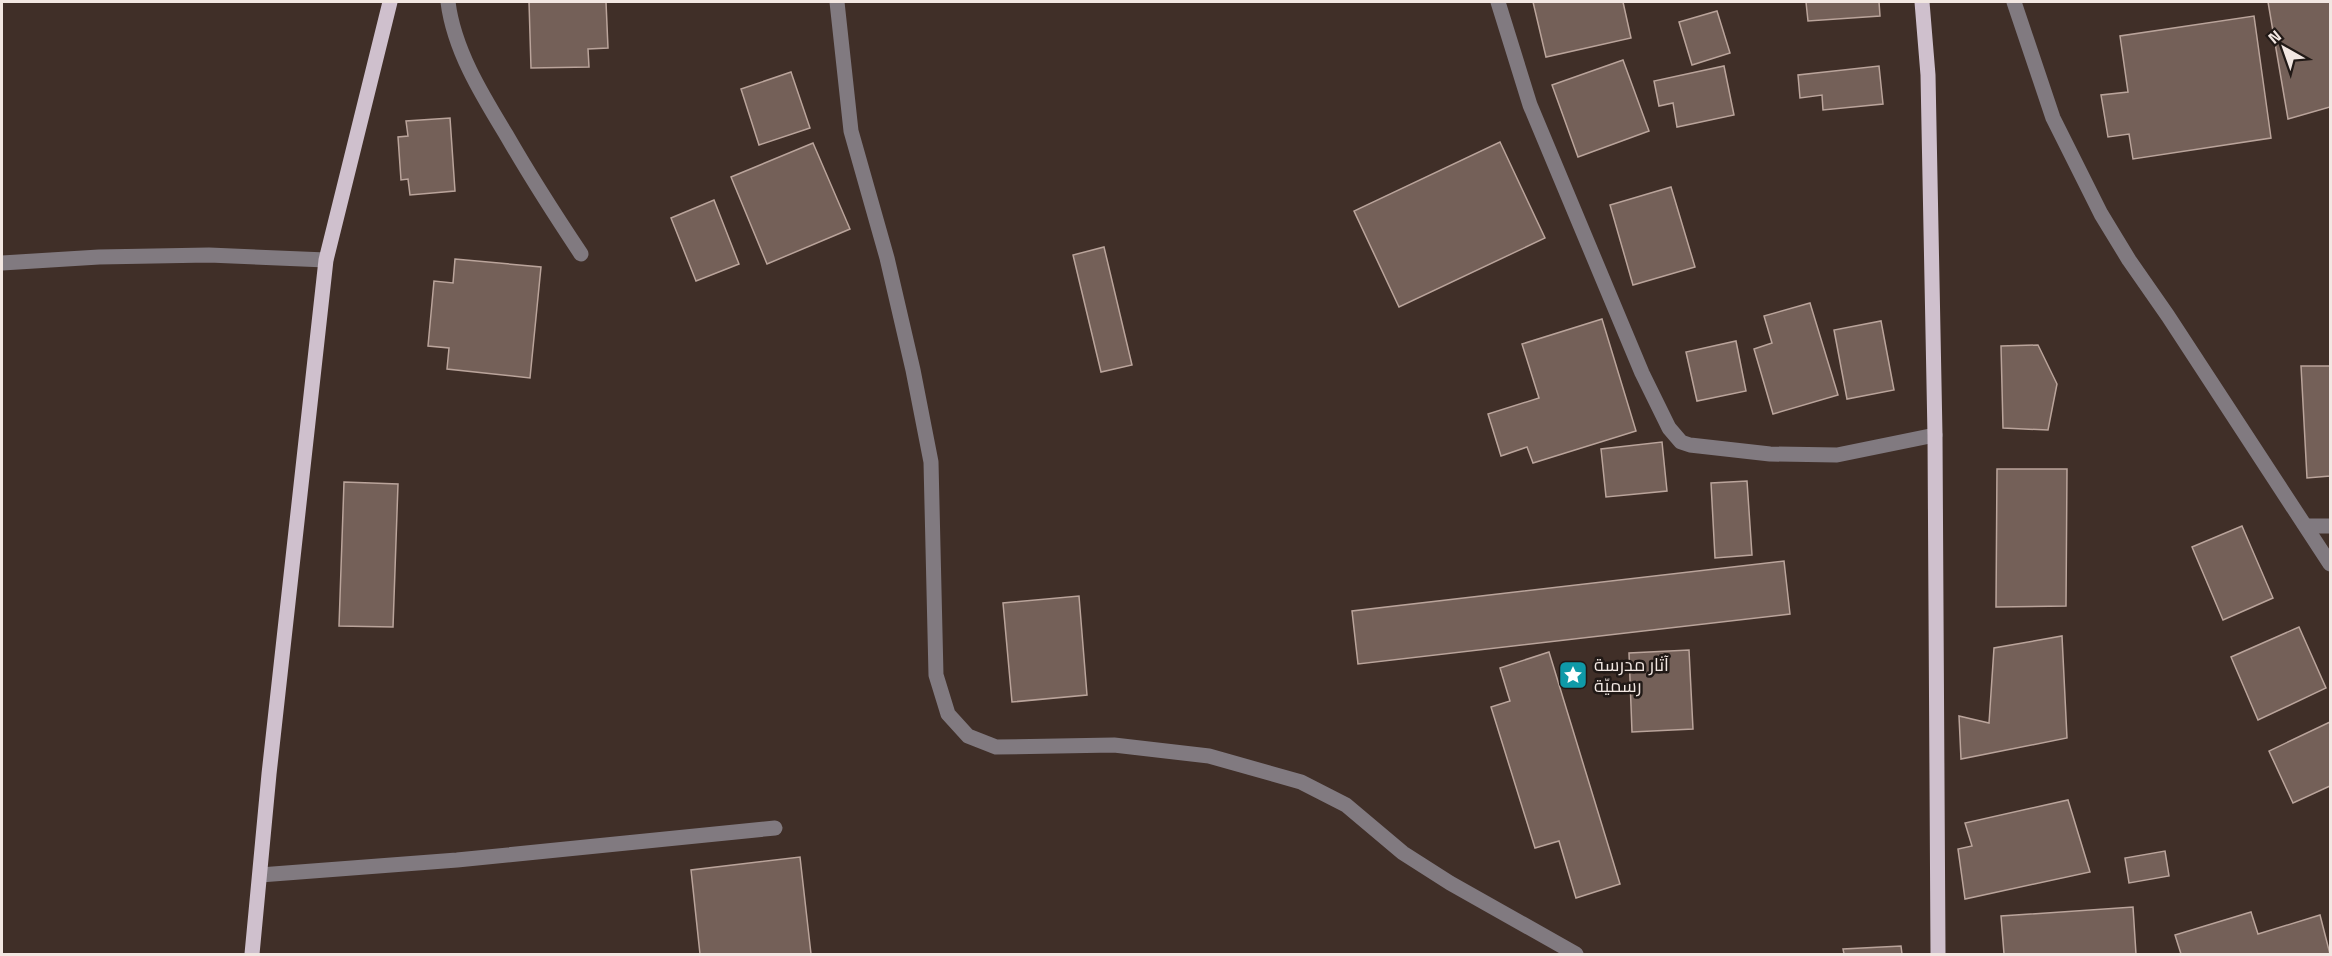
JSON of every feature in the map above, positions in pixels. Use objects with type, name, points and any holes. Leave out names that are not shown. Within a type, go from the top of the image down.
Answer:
[{"type":"main road","points":[[252,954],[326,260],[390,2]]},
{"type":"main road","points":[[1922,2],[1928,75],[1935,435],[1938,954]]},
{"type":"street","points":[[448,2],[450,21],[476,85],[542,197],[581,254]]},
{"type":"street","points":[[837,2],[851,131],[887,258],[913,370],[931,462],[936,675],[948,714],[968,736],[996,747],[1114,745],[1209,756],[1301,782],[1346,805],[1403,853],[1450,884],[1576,954]]},
{"type":"street","points":[[1498,2],[1530,105],[1642,373],[1669,428],[1681,442],[1770,454],[1837,454],[1935,435]]},
{"type":"street","points":[[2014,2],[2052,118],[2101,214],[2129,260],[2331,564]]},
{"type":"street","points":[[2,263],[99,257],[209,255],[326,260]]},
{"type":"street","points":[[2306,526],[2331,526]]},
{"type":"street","points":[[260,875],[457,860],[775,828]]},
{"type":"building","points":[[529,2],[606,2],[608,48],[588,49],[589,67],[531,68]]},
{"type":"building","points":[[1533,2],[1623,2],[1631,38],[1546,57]]},
{"type":"building","points":[[1806,2],[1879,2],[1880,16],[1808,21]]},
{"type":"building","points":[[2268,2],[2330,2],[2330,107],[2288,119]]},
{"type":"building","points":[[1717,11],[1730,53],[1692,65],[1679,22]]},
{"type":"building","points":[[2254,16],[2271,138],[2133,159],[2129,134],[2108,137],[2101,95],[2128,92],[2120,36]]},
{"type":"building","points":[[1623,60],[1649,131],[1578,157],[1552,85]]},
{"type":"building","points":[[1724,66],[1734,115],[1677,127],[1673,103],[1659,106],[1654,81]]},
{"type":"building","points":[[1879,66],[1883,104],[1823,110],[1822,95],[1800,98],[1798,75]]},
{"type":"building","points":[[791,72],[810,128],[759,145],[741,89]]},
{"type":"building","points":[[450,118],[455,191],[410,195],[408,179],[401,180],[398,137],[408,136],[406,121]]},
{"type":"building","points":[[1500,142],[1545,238],[1399,307],[1354,211]]},
{"type":"building","points":[[813,143],[850,229],[767,264],[731,177]]},
{"type":"building","points":[[1671,187],[1695,267],[1633,285],[1610,205]]},
{"type":"building","points":[[714,200],[739,264],[696,281],[671,218]]},
{"type":"building","points":[[1104,247],[1132,365],[1101,372],[1073,255]]},
{"type":"building","points":[[455,259],[541,267],[530,378],[447,369],[449,348],[428,346],[434,281],[453,283]]},
{"type":"building","points":[[1810,303],[1838,395],[1773,414],[1754,349],[1772,343],[1764,316]]},
{"type":"building","points":[[1602,319],[1636,431],[1533,463],[1527,447],[1501,456],[1488,414],[1539,398],[1522,344]]},
{"type":"building","points":[[1881,321],[1894,390],[1847,399],[1834,330]]},
{"type":"building","points":[[1736,341],[1746,391],[1697,401],[1686,352]]},
{"type":"building","points":[[2038,345],[2057,384],[2048,430],[2003,428],[2001,346]]},
{"type":"building","points":[[2301,366],[2330,366],[2330,476],[2307,478]]},
{"type":"building","points":[[1662,442],[1667,491],[1606,497],[1601,449]]},
{"type":"building","points":[[1997,469],[2067,469],[2066,606],[1996,607]]},
{"type":"building","points":[[1747,481],[1752,555],[1715,558],[1711,483]]},
{"type":"building","points":[[344,482],[398,484],[393,627],[339,626]]},
{"type":"building","points":[[2242,526],[2273,598],[2223,620],[2192,547]]},
{"type":"building","points":[[1784,561],[1790,614],[1358,664],[1352,611]]},
{"type":"building","points":[[1079,596],[1087,695],[1012,702],[1003,603]]},
{"type":"building","points":[[2299,627],[2326,688],[2258,720],[2231,657]]},
{"type":"building","points":[[2062,636],[2067,738],[1961,759],[1959,716],[1989,723],[1994,648]]},
{"type":"building","points":[[1689,650],[1693,729],[1632,732],[1629,653]]},
{"type":"building","points":[[1549,652],[1620,884],[1576,898],[1559,841],[1535,848],[1491,707],[1510,701],[1500,668]]},
{"type":"building","points":[[2330,722],[2330,786],[2293,803],[2269,751]]},
{"type":"building","points":[[2068,800],[2090,872],[1965,899],[1958,849],[1972,846],[1965,823]]},
{"type":"building","points":[[2165,851],[2169,876],[2129,883],[2125,858]]},
{"type":"building","points":[[800,857],[811,954],[700,954],[691,870]]},
{"type":"building","points":[[2133,907],[2136,954],[2004,954],[2001,916]]},
{"type":"building","points":[[2251,912],[2258,934],[2320,915],[2330,954],[2181,954],[2175,935]]},
{"type":"building","points":[[1901,946],[1902,954],[1844,954],[1843,949]]},
{"type":"place","name":"آثار مدرسة رسميّة","points":[[1573,675]]}]
